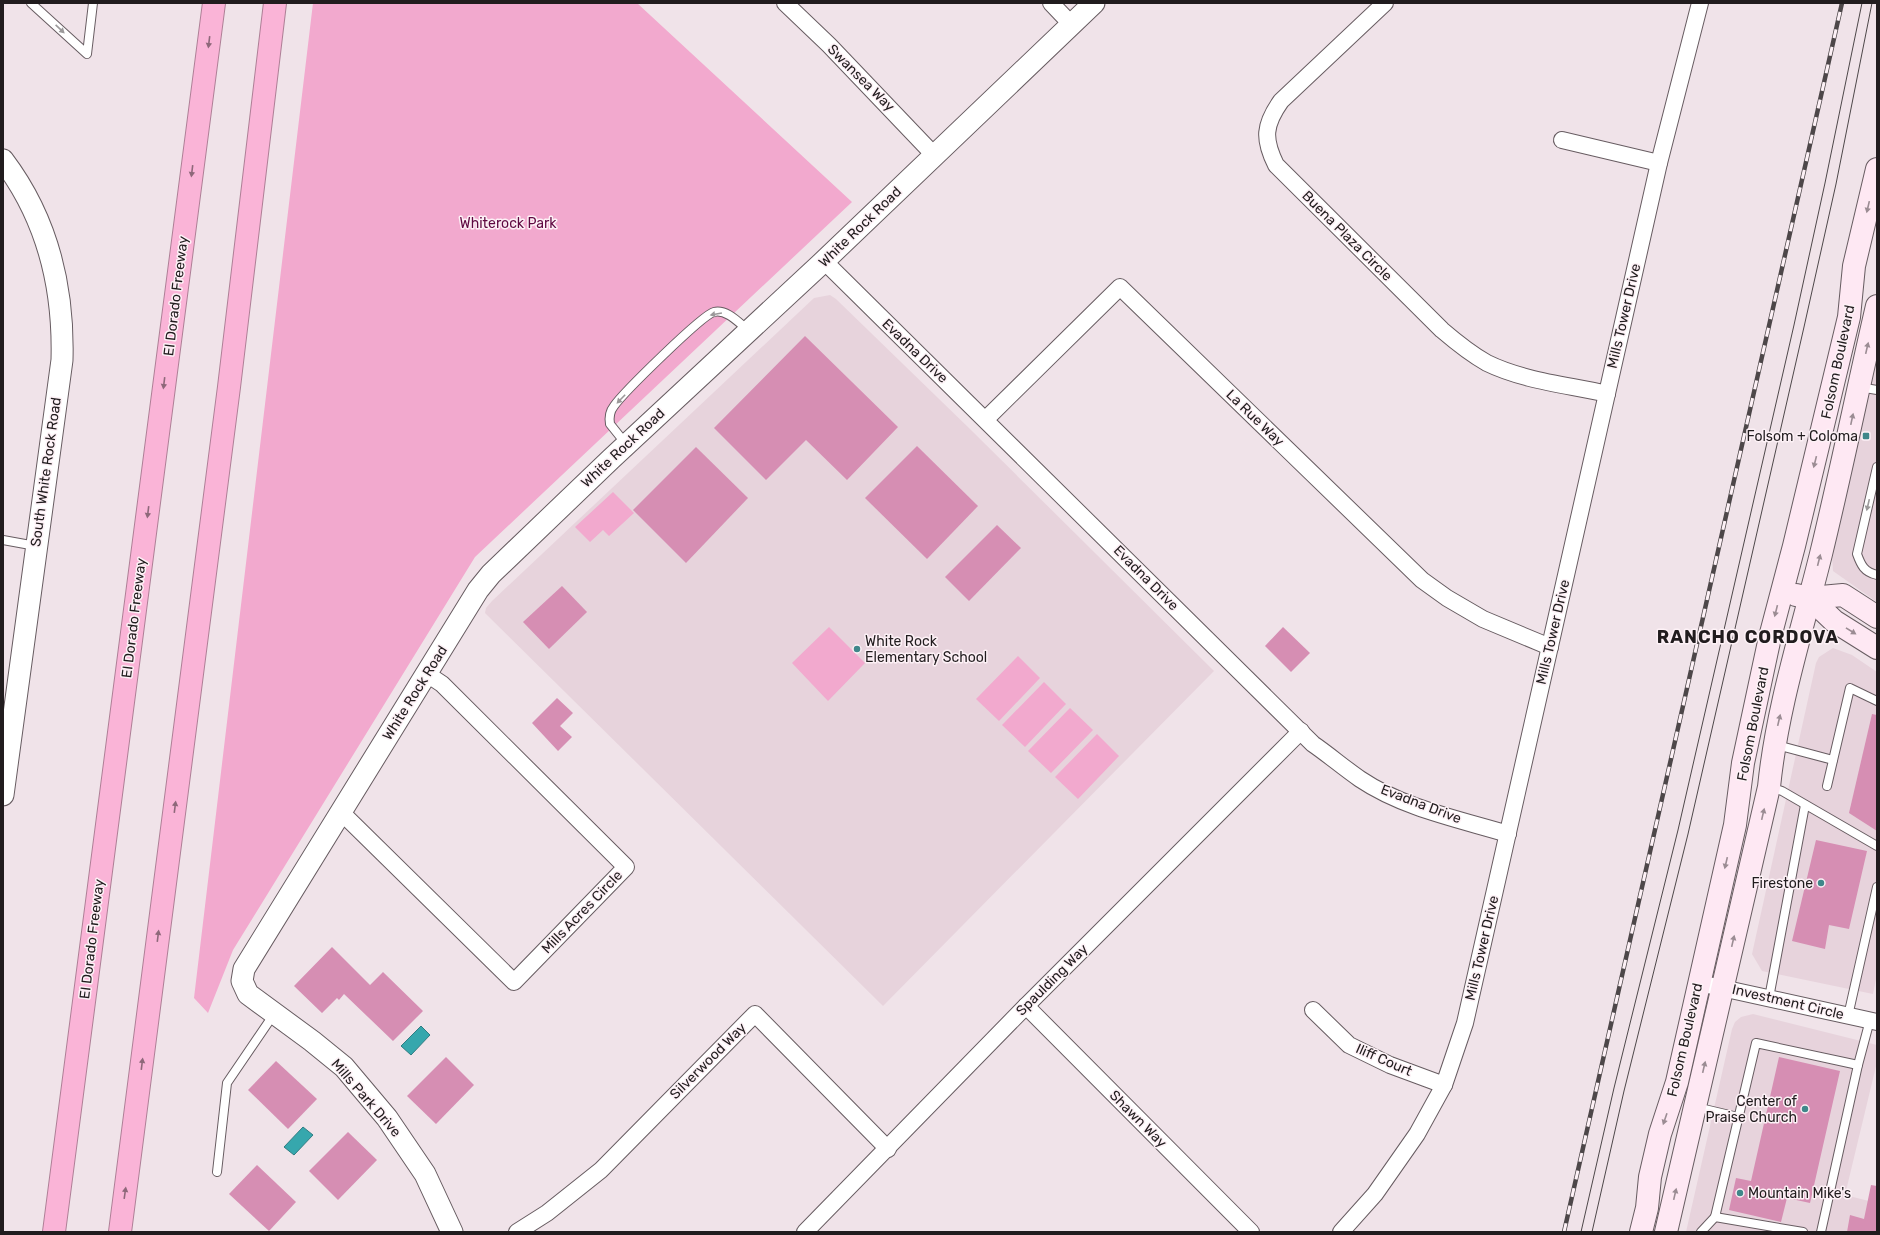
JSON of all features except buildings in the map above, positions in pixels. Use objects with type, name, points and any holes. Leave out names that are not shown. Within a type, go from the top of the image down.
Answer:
[{"type":"highway","name":"El Dorado Freeway","points":[[54,1232],[214,3]]},
{"type":"highway","points":[[120,1232],[230,379],[275,3]]},
{"type":"main road","name":"Folsom Boulevard","points":[[1641,1232],[1647,1208],[1650,1178],[1660,1134],[1677,1082],[1735,825],[1743,763],[1770,637],[1835,383],[1849,317],[1854,266],[1877,169]]},
{"type":"main road","name":"Folsom Boulevard","points":[[1666,1232],[1769,787],[1774,744],[1796,644],[1810,598],[1845,451],[1868,388],[1877,306]]},
{"type":"main road","points":[[1781,591],[1810,598],[1843,595],[1877,617]]},
{"type":"main road","points":[[1810,598],[1834,621],[1877,648]]},
{"type":"street","name":"Swansea Way","points":[[785,3],[829,45],[934,155]]},
{"type":"street","points":[[1051,3],[1072,24]]},
{"type":"street","name":"White Rock Road","points":[[244,969],[478,590],[491,574],[627,444],[824,261],[1094,3]]},
{"type":"street","name":"Buena Plaza Circle","points":[[1385,3],[1281,102],[1271,116],[1266,132],[1268,149],[1276,165],[1442,330],[1472,353],[1488,363],[1523,376],[1607,394]]},
{"type":"street","name":"Mills Tower Drive","points":[[1340,1232],[1375,1194],[1404,1154],[1444,1085],[1465,1023],[1659,164],[1700,3]]},
{"type":"street","points":[[1562,140],[1659,164]]},
{"type":"street","name":"South White Rock Road","points":[[3,160],[17,178],[41,225],[54,266],[61,308],[62,360],[3,795]]},
{"type":"street","name":"Evadna Drive","points":[[824,261],[901,339],[986,419],[1313,744],[1360,779],[1392,796],[1429,810],[1508,834]]},
{"type":"street","name":"La Rue Way","points":[[986,419],[1120,287],[1422,580],[1447,598],[1483,619],[1550,648]]},
{"type":"street","name":"Mills Acres Circle","points":[[341,812],[514,982],[626,867],[442,684],[427,674]]},
{"type":"street","name":"Spaulding Way","points":[[806,1232],[1026,1006],[1301,731]]},
{"type":"street","name":"Mills Park Drive","points":[[244,969],[242,981],[248,994],[344,1067],[387,1118],[425,1174],[452,1232]]},
{"type":"street","name":"Investment Circle","points":[[1699,983],[1873,1021]]},
{"type":"street","name":"Shawn Way","points":[[1026,1006],[1251,1232]]},
{"type":"street","name":"Iliff Court","points":[[1313,1010],[1349,1045],[1390,1065],[1444,1085]]},
{"type":"street","name":"Silverwood Way","points":[[517,1232],[547,1213],[601,1170],[755,1014],[888,1149]]},
{"type":"lane","points":[[31,3],[86,54],[93,3]]},
{"type":"lane","points":[[627,444],[610,424],[609,420],[614,406],[704,318],[714,312],[728,314],[749,331]]},
{"type":"lane","points":[[1877,467],[1857,554],[1861,567],[1870,573],[1877,575]]},
{"type":"lane","points":[[3,540],[36,546]]},
{"type":"lane","points":[[1827,786],[1850,688],[1877,700]]},
{"type":"lane","points":[[1774,744],[1833,760]]},
{"type":"lane","points":[[1769,787],[1782,791],[1877,846]]},
{"type":"lane","points":[[1768,998],[1805,804]]},
{"type":"lane","points":[[1848,1016],[1877,887]]},
{"type":"lane","points":[[217,1172],[227,1083],[274,1013]]},
{"type":"lane","points":[[1821,1232],[1858,1065],[1873,1021]]},
{"type":"lane","points":[[1700,1232],[1715,1217],[1756,1043],[1858,1065]]},
{"type":"lane","points":[[1696,1107],[1738,1117]]},
{"type":"lane","points":[[1715,1217],[1803,1232]]},
{"type":"shaded area","name":"White Rock Elementary School","points":[[830,295],[836,299],[971,430],[1214,671],[883,1006],[485,613],[486,608],[492,601],[814,298]]},
{"type":"shaded area","points":[[1877,349],[1877,602],[1833,571],[1832,556],[1850,466]]},
{"type":"shaded area","points":[[1833,648],[1852,655],[1877,672],[1877,974],[1873,994],[1762,971],[1752,954],[1816,663],[1819,657]]},
{"type":"shaded area","points":[[1753,1014],[1877,1045],[1877,1062],[1845,1195],[1877,1203],[1877,1232],[1686,1232],[1732,1029],[1735,1022],[1741,1017]]},
{"type":"green space","name":"Whiterock Park","points":[[313,3],[637,3],[852,202],[475,557],[233,950],[208,1013],[194,998]]},
{"type":"green space","points":[[613,492],[634,513],[609,536],[603,530],[590,542],[575,527]]},
{"type":"green space","points":[[829,627],[865,663],[828,701],[792,663]]},
{"type":"green space","points":[[1018,656],[1040,678],[999,721],[976,699]]},
{"type":"green space","points":[[1044,682],[1066,704],[1025,747],[1002,725]]},
{"type":"green space","points":[[1070,708],[1093,730],[1051,773],[1028,751]]},
{"type":"green space","points":[[1097,734],[1119,756],[1078,799],[1055,777]]},
{"type":"water","points":[[421,1026],[430,1035],[411,1055],[401,1046]]},
{"type":"water","points":[[303,1127],[313,1135],[294,1155],[284,1147]]},
{"type":"tram line","points":[[1581,1232],[1614,1088],[1678,830],[1794,325],[1862,3]]},
{"type":"tram line","points":[[1592,1232],[1624,1091],[1688,834],[1804,327],[1836,184],[1872,3]]},
{"type":"railway","points":[[1564,1232],[1842,3]]},
{"type":"place","name":"Folsom + Coloma","points":[[1866,436]]},
{"type":"place","name":"White Rock Elementary School","points":[[857,649]]},
{"type":"place","name":"Firestone","points":[[1821,883]]},
{"type":"place","name":"Center of Praise Church","points":[[1805,1109]]},
{"type":"place","name":"Mountain Mike's","points":[[1740,1193]]},
{"type":"district","name":"RANCHO CORDOVA","points":[[1748,637]]}]
